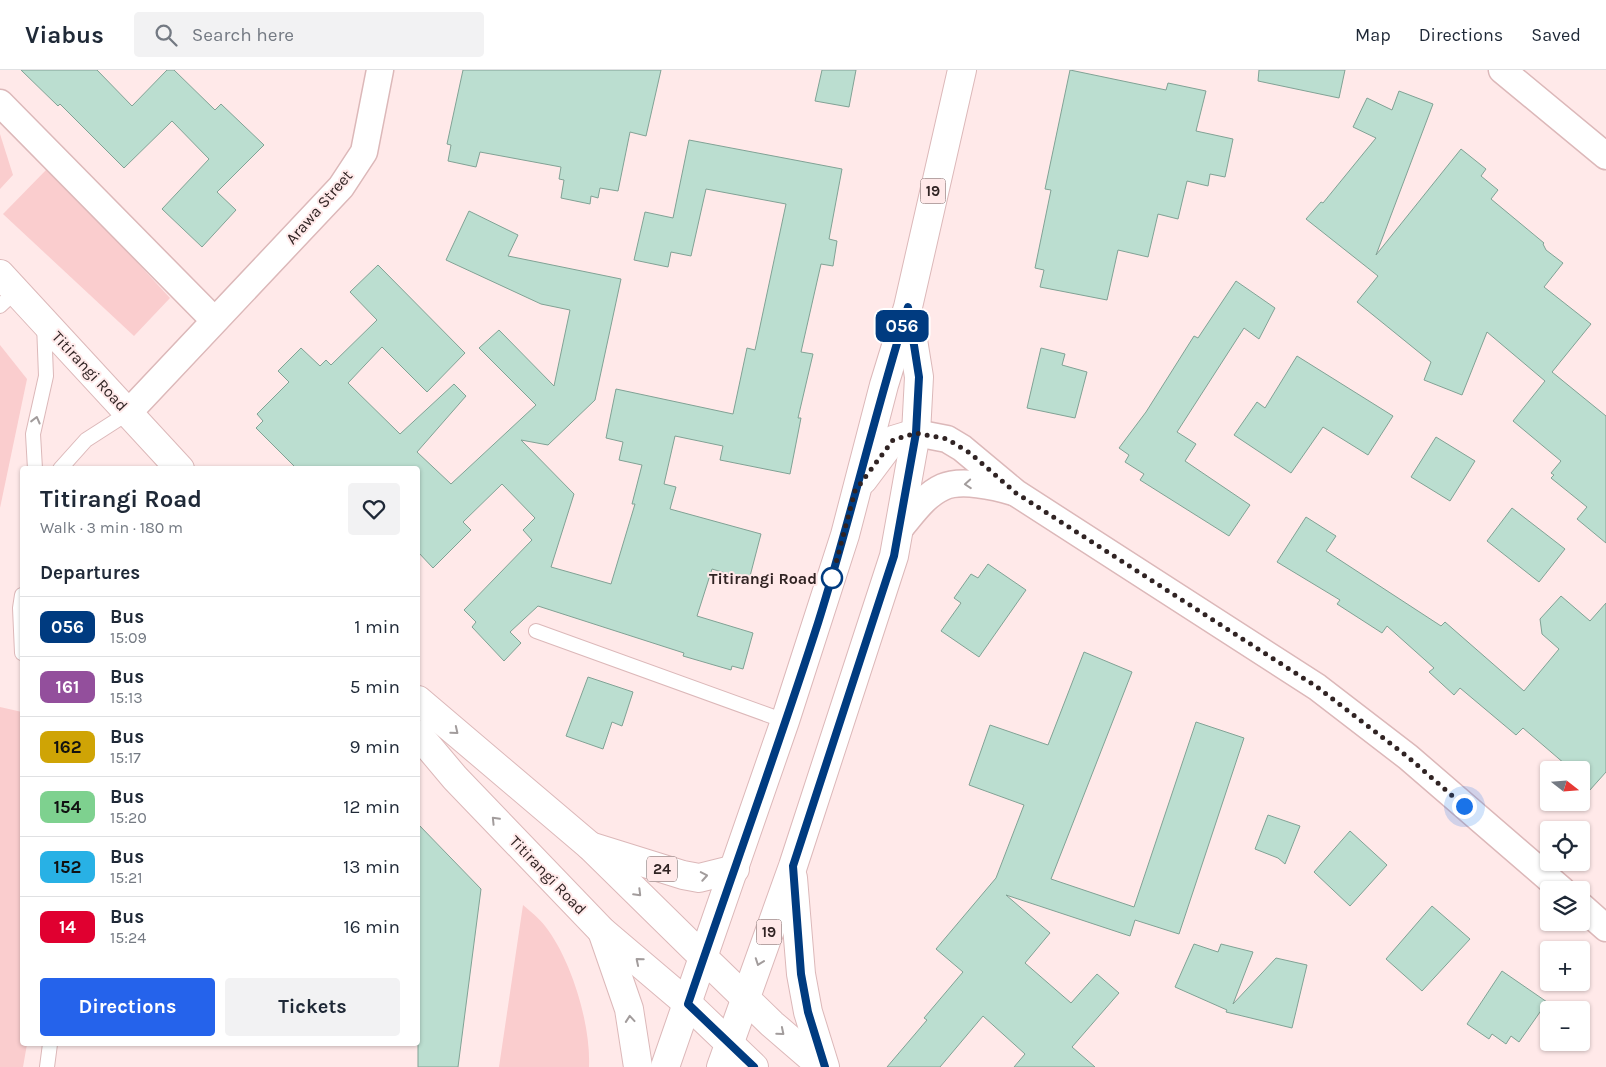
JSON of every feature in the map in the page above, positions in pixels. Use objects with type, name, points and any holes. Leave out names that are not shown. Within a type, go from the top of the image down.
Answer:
[{"type":"main road","name":"19","points":[[688,1004],[786,721],[842,543],[908,307],[962,70]]},
{"type":"main road","name":"Titirangi Road","points":[[5,290],[44,321],[177,466]]},
{"type":"main road","name":"19","points":[[726,1055],[793,866],[894,556],[916,433],[919,377],[908,307]]},
{"type":"main road","points":[[855,491],[893,440],[916,433]]},
{"type":"main road","name":"24","points":[[420,702],[590,846],[704,958]]},
{"type":"main road","name":"Titirangi Road","points":[[420,736],[454,778],[602,931],[688,1004],[726,1055],[754,1067]]},
{"type":"main road","name":"24","points":[[590,846],[683,875],[699,878],[735,869]]},
{"type":"main road","points":[[793,866],[801,974],[808,1012],[824,1067]]},
{"type":"main road","points":[[602,931],[630,1009],[638,1067]]},
{"type":"main road","points":[[704,958],[772,1024],[824,1067]]},
{"type":"main road","points":[[665,1067],[688,1004]]},
{"type":"street","name":"Arawa Street","points":[[128,413],[341,187],[364,152],[380,70]]},
{"type":"street","points":[[1502,70],[1606,156]]},
{"type":"street","points":[[0,103],[214,320]]},
{"type":"street","points":[[916,433],[947,439],[962,448],[1016,493],[1317,687],[1408,757],[1552,881]]},
{"type":"street","points":[[900,527],[925,499],[944,486],[993,485],[1016,493]]},
{"type":"street","points":[[1590,914],[1606,928]]},
{"type":"lane","points":[[35,466],[33,434],[46,376],[44,321]]},
{"type":"lane","points":[[63,466],[86,440],[128,413]]},
{"type":"lane","points":[[536,631],[786,721]]},
{"type":"lane","points":[[47,1067],[50,1046]]},
{"type":"shaded area","points":[[0,134],[13,175],[0,189]]},
{"type":"shaded area","points":[[49,167],[170,298],[134,336],[3,214]]},
{"type":"shaded area","points":[[0,345],[27,379],[0,508]]},
{"type":"shaded area","points":[[0,707],[20,712],[20,1046],[27,1046],[23,1067],[0,1067]]},
{"type":"shaded area","points":[[523,905],[545,926],[563,956],[571,974],[578,993],[587,1031],[589,1067],[499,1067]]},
{"type":"building","points":[[21,70],[97,70],[132,106],[167,70],[174,70],[215,110],[221,104],[264,145],[217,192],[236,210],[202,247],[162,209],[209,159],[172,121],[124,168],[60,104],[58,106]]},
{"type":"building","points":[[463,70],[661,70],[646,136],[630,132],[618,191],[600,188],[598,198],[591,196],[590,204],[561,198],[564,180],[559,179],[561,167],[480,152],[476,167],[448,161],[451,145],[447,144]]},
{"type":"building","points":[[822,70],[856,70],[849,107],[815,101]]},
{"type":"building","points":[[1070,70],[1166,90],[1168,83],[1206,91],[1196,131],[1233,139],[1225,177],[1210,174],[1208,186],[1187,181],[1178,219],[1158,214],[1148,257],[1118,250],[1107,300],[1040,287],[1044,270],[1035,268],[1051,190],[1045,189]]},
{"type":"building","points":[[1259,70],[1345,70],[1339,98],[1258,81]]},
{"type":"building","points":[[1399,91],[1433,104],[1376,255],[1461,149],[1486,169],[1481,176],[1498,190],[1491,199],[1544,243],[1546,250],[1563,263],[1544,287],[1591,324],[1552,372],[1606,416],[1606,543],[1577,519],[1587,507],[1551,478],[1554,475],[1551,473],[1561,461],[1513,421],[1545,381],[1487,332],[1462,395],[1424,380],[1431,362],[1357,302],[1378,276],[1306,219],[1321,202],[1323,203],[1376,138],[1353,127],[1367,98],[1392,110]]},
{"type":"building","points":[[689,140],[842,169],[829,239],[837,241],[833,266],[821,264],[801,352],[813,354],[798,418],[801,418],[790,474],[720,460],[723,446],[675,436],[664,484],[676,487],[670,509],[761,534],[749,580],[712,569],[697,616],[753,633],[743,669],[732,666],[731,670],[683,656],[684,653],[538,606],[510,632],[521,643],[504,661],[472,627],[476,622],[464,610],[532,540],[523,530],[535,518],[502,484],[463,522],[471,530],[433,568],[420,554],[420,466],[294,466],[256,428],[263,421],[257,414],[289,382],[278,371],[301,348],[320,366],[326,360],[331,365],[377,320],[350,292],[378,265],[465,353],[427,392],[382,347],[348,383],[400,434],[454,384],[466,396],[417,452],[451,484],[536,405],[479,348],[499,330],[554,386],[570,310],[541,304],[446,260],[469,211],[518,235],[508,256],[621,279],[595,400],[548,445],[521,440],[574,494],[551,567],[611,584],[635,504],[632,504],[642,465],[619,460],[623,442],[606,438],[616,389],[733,414],[747,348],[755,350],[786,204],[706,189],[691,256],[671,252],[668,267],[634,260],[645,212],[673,218]]},
{"type":"building","points":[[1236,281],[1275,308],[1259,339],[1244,328],[1177,432],[1196,444],[1185,461],[1250,505],[1229,536],[1140,480],[1144,474],[1125,462],[1129,455],[1119,448],[1146,412],[1194,336],[1198,338]]},
{"type":"building","points":[[1041,348],[1065,354],[1062,365],[1087,372],[1075,418],[1027,408]]},
{"type":"building","points":[[1297,356],[1393,416],[1368,455],[1323,427],[1291,473],[1234,435],[1257,402],[1265,408]]},
{"type":"building","points":[[1436,437],[1475,461],[1450,501],[1411,477]]},
{"type":"building","points":[[1512,508],[1565,549],[1539,582],[1487,541]]},
{"type":"building","points":[[1306,517],[1336,536],[1326,551],[1441,626],[1445,622],[1524,691],[1559,649],[1542,634],[1540,619],[1561,596],[1590,621],[1606,603],[1606,772],[1590,790],[1590,761],[1562,761],[1523,728],[1516,735],[1460,688],[1454,695],[1429,672],[1434,668],[1387,626],[1382,633],[1337,604],[1340,600],[1277,562]]},
{"type":"building","points":[[988,564],[1026,590],[979,657],[941,631],[961,603],[954,598],[971,574],[978,578]]},
{"type":"building","points":[[1084,652],[1132,672],[1051,879],[1134,907],[1196,722],[1244,738],[1179,934],[1135,920],[1130,936],[1006,895],[1050,933],[1025,963],[1071,1003],[1097,974],[1119,993],[1072,1047],[1095,1067],[1014,1067],[1025,1054],[983,1016],[940,1067],[887,1067],[927,1020],[924,1018],[963,972],[936,949],[996,878],[1024,805],[969,785],[990,725],[1048,745]]},
{"type":"building","points":[[588,677],[633,692],[622,726],[612,722],[603,749],[566,736]]},
{"type":"building","points":[[1268,815],[1300,826],[1285,864],[1278,858],[1255,849]]},
{"type":"building","points":[[420,826],[481,889],[458,1067],[418,1067],[418,1046],[420,1046]]},
{"type":"building","points":[[1350,831],[1387,865],[1350,906],[1314,872]]},
{"type":"building","points":[[1432,906],[1470,939],[1422,991],[1386,959]]},
{"type":"building","points":[[1194,944],[1218,952],[1221,944],[1253,952],[1233,1004],[1276,958],[1307,965],[1292,1028],[1226,1012],[1227,1010],[1175,987]]},
{"type":"building","points":[[1502,971],[1546,1001],[1540,1001],[1540,1012],[1519,1042],[1511,1036],[1506,1044],[1492,1034],[1489,1039],[1467,1024]]},
{"type":"bus line","name":"056","points":[[754,1067],[688,1004],[818,623],[845,534],[884,385],[908,307],[919,377],[916,433],[900,527],[894,556],[793,866],[801,974],[808,1012],[825,1067]]},
{"type":"place","name":"Titirangi Road","points":[[832,578]]},
{"type":"route","points":[[832,578],[855,491],[893,440],[904,435],[916,433],[947,439],[970,453],[1016,493],[1193,609],[1317,687],[1408,757],[1464,806]]}]
